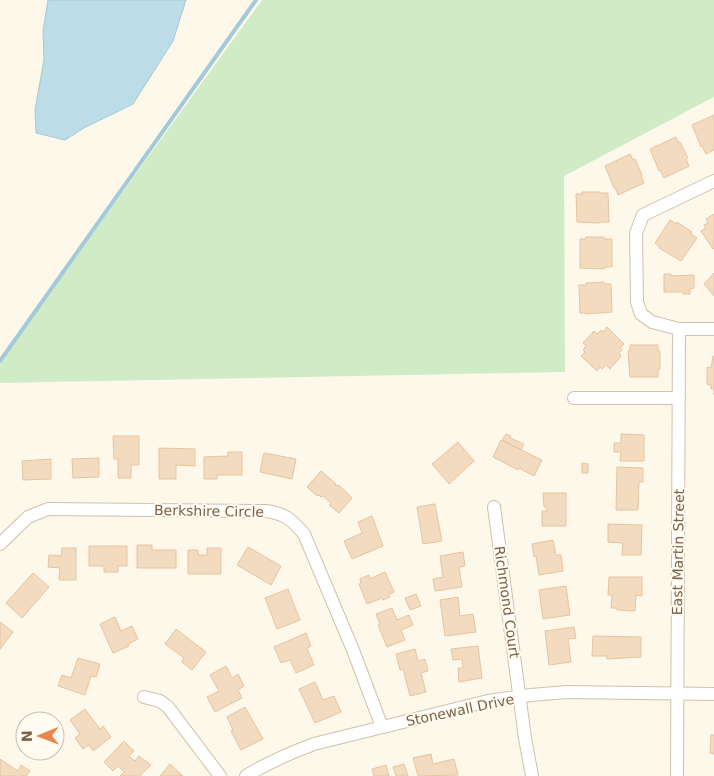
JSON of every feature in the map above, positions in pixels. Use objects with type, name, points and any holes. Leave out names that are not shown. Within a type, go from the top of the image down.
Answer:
[{"type":"street","points":[[714,181],[643,215],[636,233],[637,302],[640,314],[652,322],[679,329],[714,329]]},
{"type":"street","name":"East Martin Street","points":[[676,776],[679,329]]},
{"type":"street","points":[[574,398],[679,398]]},
{"type":"street","name":"Richmond Court","points":[[494,507],[532,776]]},
{"type":"street","name":"Berkshire Circle","points":[[0,544],[28,517],[48,509],[266,511],[288,517],[304,534],[353,650],[382,727]]},
{"type":"street","name":"Stonewall Drive","points":[[246,776],[294,751],[314,744],[488,701],[567,692],[714,694]]},
{"type":"street","points":[[144,697],[160,701],[168,707],[220,776]]},
{"type":"green space","points":[[262,0],[714,0],[714,97],[564,176],[565,372],[0,383],[0,361]]},
{"type":"water","points":[[48,0],[186,0],[173,41],[133,104],[84,128],[65,140],[36,133],[35,110],[44,60],[43,31]]},
{"type":"building","points":[[714,115],[714,150],[706,154],[692,125]]},
{"type":"building","points":[[676,137],[688,158],[686,159],[689,166],[664,178],[650,149]]},
{"type":"building","points":[[630,154],[633,160],[635,159],[644,183],[618,195],[605,166]]},
{"type":"building","points":[[582,192],[608,193],[609,222],[577,222],[576,194],[583,194]]},
{"type":"building","points":[[714,214],[713,249],[701,231],[706,228],[704,225],[708,223],[706,219]]},
{"type":"building","points":[[670,220],[676,224],[677,222],[692,232],[691,234],[697,238],[681,261],[659,248],[655,243]]},
{"type":"building","points":[[586,237],[612,239],[612,267],[604,267],[604,269],[580,268],[580,239],[586,239]]},
{"type":"building","points":[[714,273],[714,296],[704,284]]},
{"type":"building","points":[[664,274],[671,274],[671,276],[694,275],[694,288],[690,289],[690,294],[664,292]]},
{"type":"building","points":[[604,282],[604,284],[611,284],[612,312],[580,313],[579,285]]},
{"type":"building","points":[[607,327],[624,344],[620,348],[622,350],[619,353],[621,356],[610,369],[606,365],[602,369],[600,367],[597,371],[581,356],[585,352],[583,350],[586,346],[583,343],[594,331],[597,334],[601,330],[603,332]]},
{"type":"building","points":[[630,345],[658,345],[660,369],[658,369],[658,377],[630,377],[628,351],[630,351]]},
{"type":"building","points":[[713,356],[714,389],[711,389],[711,385],[707,384],[707,367],[711,368]]},
{"type":"building","points":[[506,434],[511,436],[510,438],[524,444],[521,450],[502,440]]},
{"type":"building","points":[[621,434],[644,435],[644,461],[620,461],[621,452],[614,452],[614,443],[621,443]]},
{"type":"building","points":[[113,436],[139,436],[139,465],[131,465],[131,478],[118,478],[118,459],[114,459]]},
{"type":"building","points":[[501,440],[542,460],[534,476],[493,457]]},
{"type":"building","points":[[458,442],[474,461],[449,484],[432,464]]},
{"type":"building","points":[[159,448],[195,449],[195,466],[176,465],[176,479],[159,479]]},
{"type":"building","points":[[228,452],[242,452],[242,475],[217,475],[217,479],[204,479],[204,457],[228,456]]},
{"type":"building","points":[[264,453],[296,459],[292,479],[260,472]]},
{"type":"building","points":[[99,458],[99,477],[73,478],[72,459]]},
{"type":"building","points":[[51,459],[51,479],[23,480],[22,461]]},
{"type":"building","points":[[582,463],[588,464],[588,473],[582,473]]},
{"type":"building","points":[[617,467],[643,468],[643,482],[639,482],[638,510],[616,510]]},
{"type":"building","points":[[321,471],[352,498],[339,513],[329,505],[331,503],[323,496],[317,496],[307,487]]},
{"type":"building","points":[[543,493],[566,493],[566,526],[542,526],[542,511],[547,511],[547,507],[544,507]]},
{"type":"building","points":[[435,504],[442,541],[423,544],[417,507]]},
{"type":"building","points":[[372,516],[383,546],[352,559],[344,541],[362,533],[358,522]]},
{"type":"building","points":[[608,524],[642,525],[641,555],[622,555],[623,543],[608,542]]},
{"type":"building","points":[[553,540],[556,555],[561,555],[563,571],[539,575],[532,544]]},
{"type":"building","points":[[137,545],[152,545],[152,550],[176,550],[176,568],[137,568]]},
{"type":"building","points":[[89,546],[127,546],[127,566],[118,566],[118,572],[104,572],[104,566],[89,566]]},
{"type":"building","points":[[248,547],[281,566],[271,585],[237,565]]},
{"type":"building","points":[[62,548],[76,548],[76,580],[59,580],[60,568],[48,567],[49,555],[61,556]]},
{"type":"building","points":[[207,548],[221,548],[221,574],[188,574],[188,550],[198,550],[198,555],[207,555]]},
{"type":"building","points":[[463,552],[465,566],[459,567],[462,587],[435,591],[433,579],[443,577],[440,556]]},
{"type":"building","points":[[385,572],[394,592],[388,595],[390,597],[367,604],[359,584],[361,583],[360,579],[369,575],[370,579]]},
{"type":"building","points":[[33,573],[49,587],[22,618],[6,603]]},
{"type":"building","points":[[609,577],[642,577],[642,596],[636,595],[635,611],[611,608],[612,595],[608,595]]},
{"type":"building","points":[[566,586],[570,615],[543,619],[539,590]]},
{"type":"building","points":[[288,589],[300,620],[277,629],[265,598]]},
{"type":"building","points":[[416,594],[421,606],[410,610],[405,598]]},
{"type":"building","points":[[458,597],[460,616],[473,614],[476,632],[445,636],[440,600]]},
{"type":"building","points":[[392,608],[397,620],[409,615],[413,625],[401,630],[405,640],[387,647],[378,625],[380,624],[376,614]]},
{"type":"building","points":[[115,617],[121,631],[132,626],[138,639],[128,644],[129,646],[113,653],[100,624]]},
{"type":"building","points":[[0,622],[13,632],[0,649]]},
{"type":"building","points":[[574,627],[576,638],[568,639],[571,662],[549,665],[545,631]]},
{"type":"building","points":[[176,629],[206,652],[192,670],[182,662],[184,658],[165,644]]},
{"type":"building","points":[[306,633],[311,646],[307,648],[314,665],[296,673],[290,660],[281,663],[274,647]]},
{"type":"building","points":[[593,636],[641,637],[641,657],[607,659],[606,656],[592,656]]},
{"type":"building","points":[[478,646],[482,678],[459,682],[458,668],[463,668],[462,659],[453,660],[451,649]]},
{"type":"building","points":[[415,649],[418,661],[425,659],[428,671],[421,673],[426,692],[410,696],[403,669],[400,670],[396,654]]},
{"type":"building","points":[[78,658],[100,664],[96,677],[91,676],[85,695],[58,686],[62,675],[71,678]]},
{"type":"building","points":[[226,666],[232,678],[238,674],[244,686],[238,690],[242,698],[215,712],[207,697],[219,691],[210,675]]},
{"type":"building","points":[[315,682],[323,700],[334,696],[341,712],[315,723],[299,689]]},
{"type":"building","points":[[245,707],[263,739],[241,750],[231,731],[233,730],[227,717]]},
{"type":"building","points":[[85,709],[100,729],[103,726],[111,737],[93,751],[89,745],[83,749],[75,738],[80,734],[70,720]]},
{"type":"building","points":[[711,735],[714,735],[714,754],[710,753]]},
{"type":"building","points":[[124,741],[134,751],[129,756],[135,761],[139,756],[151,765],[140,776],[120,776],[124,772],[118,766],[113,771],[104,762]]},
{"type":"building","points":[[431,754],[433,764],[454,759],[458,775],[418,776],[413,758]]},
{"type":"building","points":[[0,759],[18,771],[21,765],[30,771],[26,776],[0,776]]},
{"type":"building","points":[[170,764],[183,776],[160,776]]},
{"type":"building","points":[[404,764],[408,776],[396,776],[393,767]]},
{"type":"building","points":[[386,765],[389,776],[374,776],[372,769]]},
{"type":"waterway","points":[[0,361],[256,0]]}]
